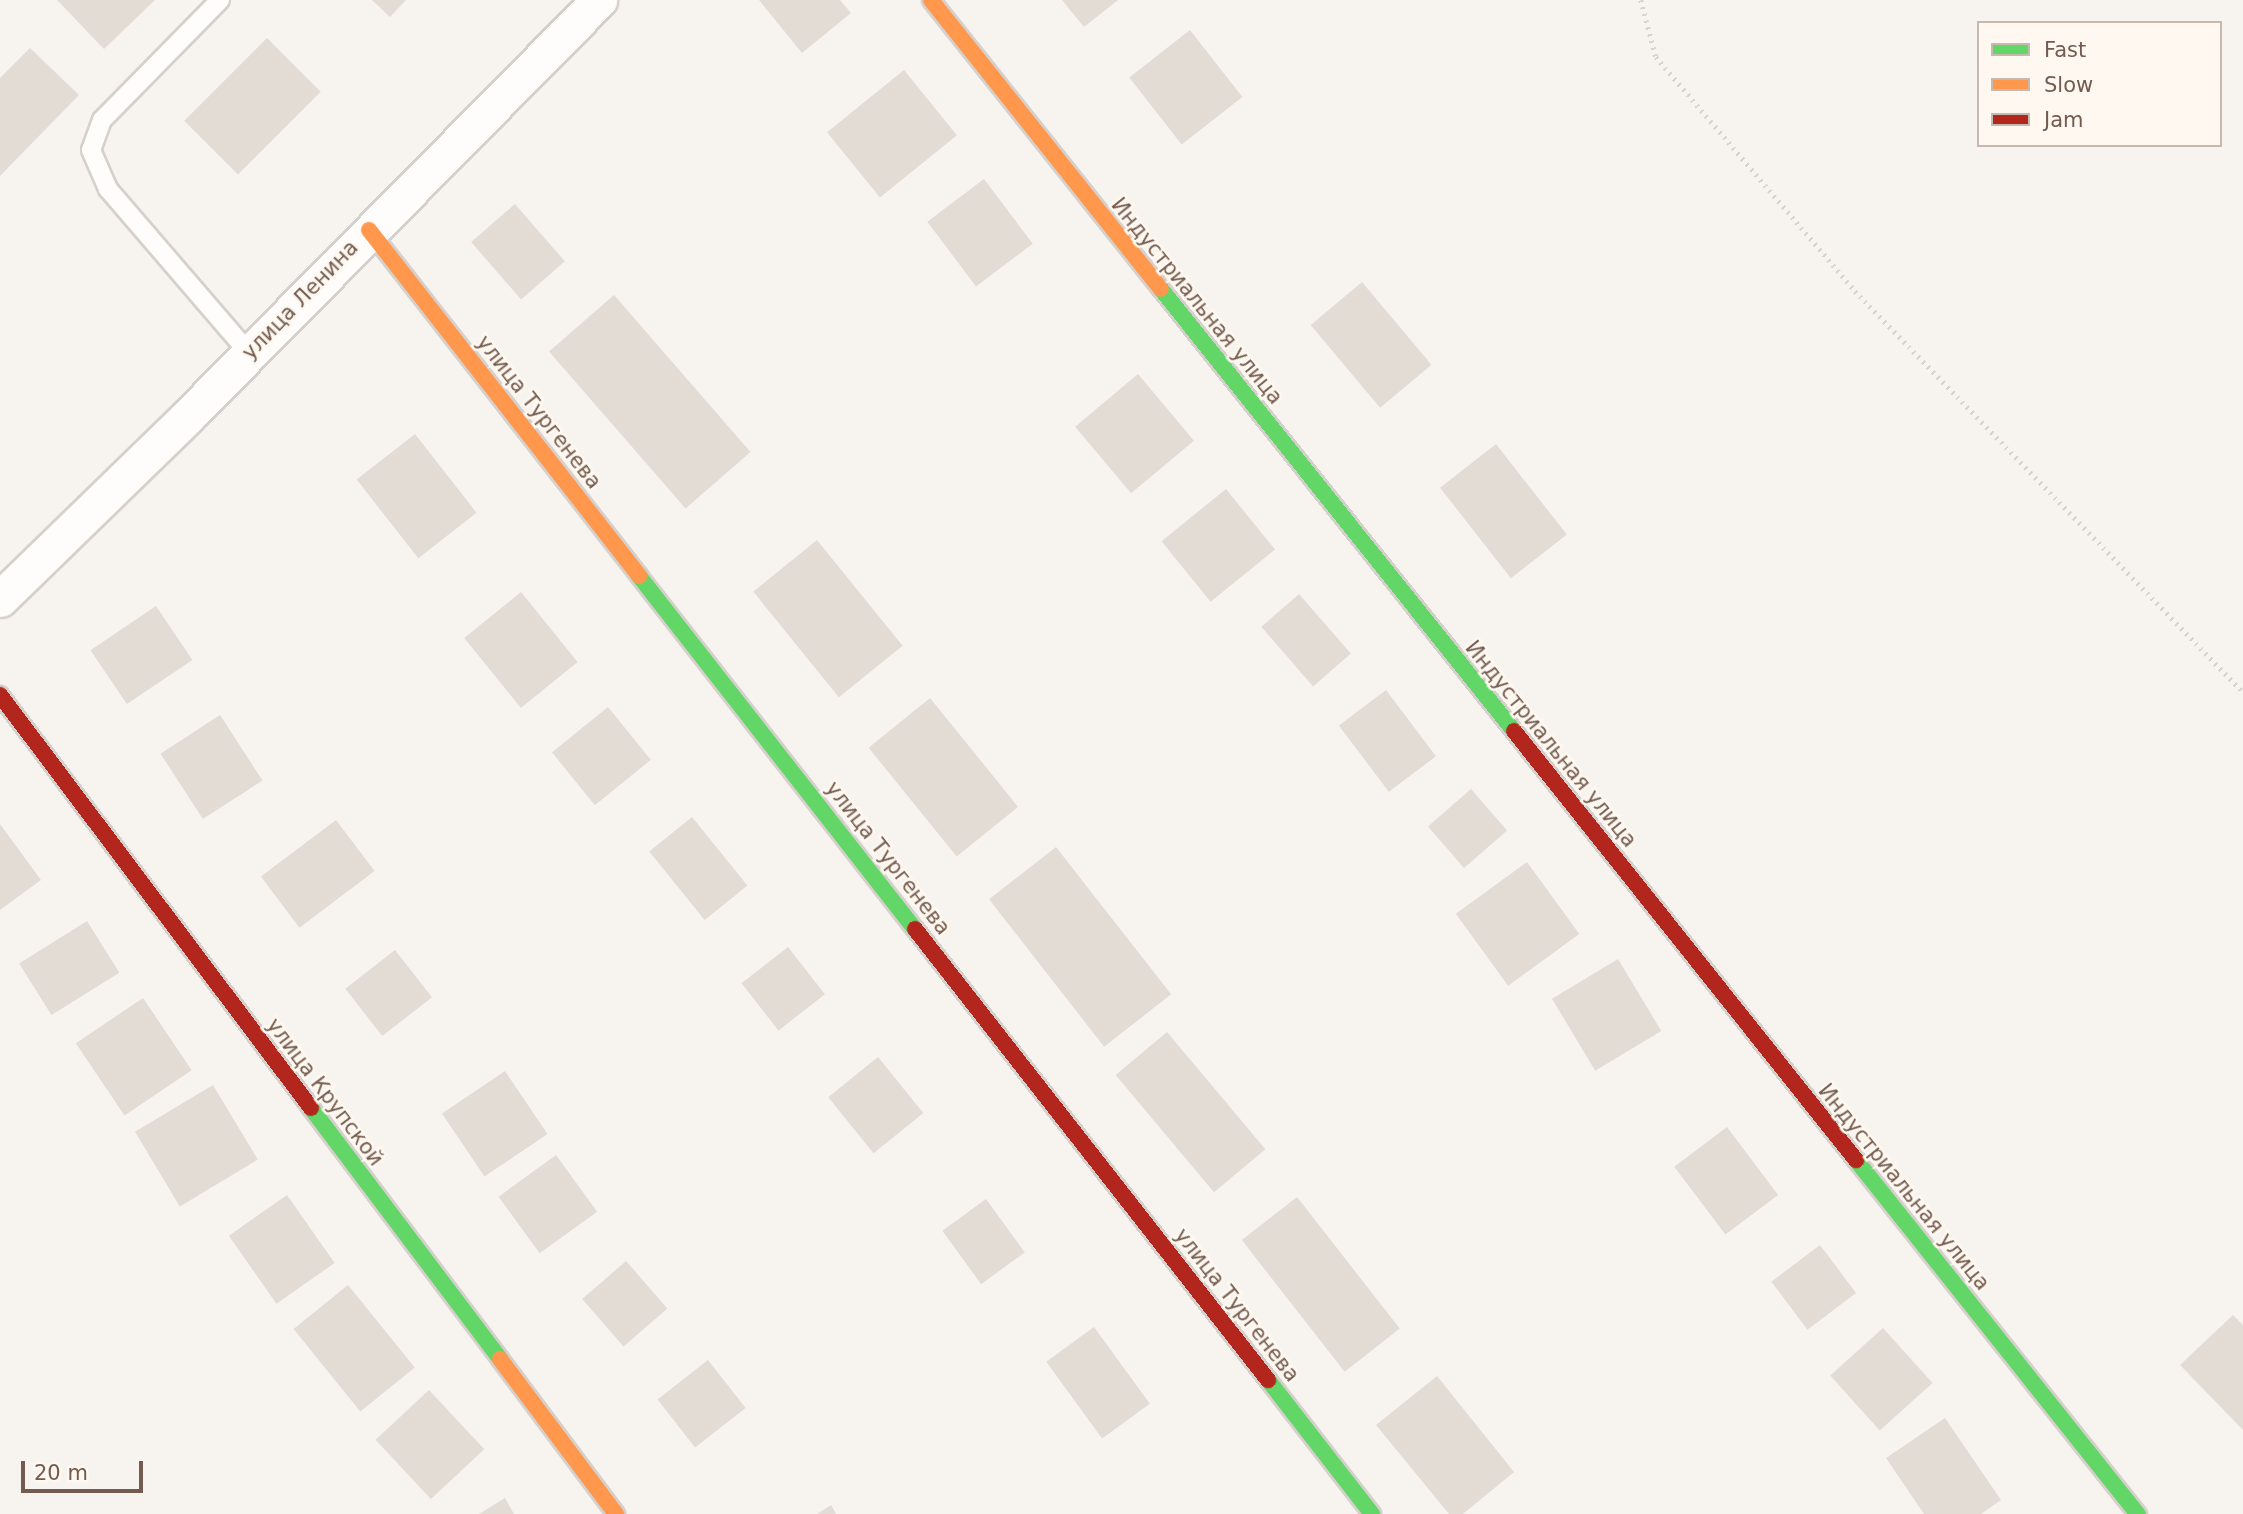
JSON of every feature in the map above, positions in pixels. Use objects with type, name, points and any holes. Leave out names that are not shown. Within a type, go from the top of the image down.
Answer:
[{"type":"street","name":"улица Ленина","points":[[0,599],[249,353],[599,0]]},
{"type":"street","name":"Индустриальная улица","points":[[931,0],[2138,1514]]},
{"type":"street","name":"улица Тургенева","points":[[369,230],[1372,1514]]},
{"type":"street","name":"улица Крупской","points":[[0,695],[616,1514]]},
{"type":"lane","points":[[220,0],[103,120],[91,150],[107,188],[249,353]]},
{"type":"path","points":[[1641,0],[1656,57],[1855,291],[2243,692]]},
{"type":"building","points":[[57,0],[155,0],[104,49]]},
{"type":"building","points":[[372,0],[406,0],[390,17]]},
{"type":"building","points":[[759,0],[840,0],[851,13],[802,53]]},
{"type":"building","points":[[1062,0],[1118,0],[1084,27]]},
{"type":"building","points":[[1190,30],[1242,97],[1182,144],[1129,77]]},
{"type":"building","points":[[267,38],[321,92],[238,174],[184,121]]},
{"type":"building","points":[[30,48],[79,95],[0,176],[0,78]]},
{"type":"building","points":[[904,70],[957,135],[880,198],[827,132]]},
{"type":"building","points":[[984,179],[1033,244],[976,286],[927,222]]},
{"type":"building","points":[[515,204],[565,261],[521,299],[471,242]]},
{"type":"building","points":[[1362,282],[1431,365],[1380,408],[1311,325]]},
{"type":"building","points":[[614,295],[750,452],[686,508],[549,351]]},
{"type":"building","points":[[1138,374],[1194,441],[1131,493],[1075,427]]},
{"type":"building","points":[[415,434],[477,513],[418,558],[357,480]]},
{"type":"building","points":[[1496,444],[1567,535],[1511,578],[1440,488]]},
{"type":"building","points":[[1226,489],[1275,550],[1211,602],[1161,541]]},
{"type":"building","points":[[817,540],[903,646],[839,697],[753,592]]},
{"type":"building","points":[[521,592],[578,662],[521,708],[464,638]]},
{"type":"building","points":[[1299,594],[1351,654],[1313,686],[1261,627]]},
{"type":"building","points":[[156,606],[192,660],[127,704],[91,650]]},
{"type":"building","points":[[1386,690],[1436,756],[1389,792],[1339,726]]},
{"type":"building","points":[[930,698],[1018,807],[957,857],[869,748]]},
{"type":"building","points":[[608,707],[651,760],[595,805],[552,752]]},
{"type":"building","points":[[220,715],[262,780],[203,819],[160,754]]},
{"type":"building","points":[[1471,789],[1507,831],[1464,868],[1428,826]]},
{"type":"building","points":[[692,817],[747,885],[705,920],[649,852]]},
{"type":"building","points":[[336,820],[375,871],[299,928],[261,877]]},
{"type":"building","points":[[0,824],[41,880],[0,910]]},
{"type":"building","points":[[1056,847],[1171,994],[1104,1047],[989,899]]},
{"type":"building","points":[[1527,862],[1579,934],[1508,986],[1456,914]]},
{"type":"building","points":[[87,921],[119,973],[51,1015],[19,963]]},
{"type":"building","points":[[788,947],[825,994],[778,1031],[742,983]]},
{"type":"building","points":[[395,950],[432,997],[382,1036],[345,989]]},
{"type":"building","points":[[1618,959],[1661,1031],[1595,1071],[1552,999]]},
{"type":"building","points":[[143,998],[192,1070],[124,1115],[76,1043]]},
{"type":"building","points":[[1167,1032],[1265,1149],[1214,1192],[1116,1075]]},
{"type":"building","points":[[878,1057],[923,1113],[874,1153],[828,1097]]},
{"type":"building","points":[[505,1071],[547,1134],[484,1177],[442,1113]]},
{"type":"building","points":[[213,1085],[258,1160],[180,1206],[135,1132]]},
{"type":"building","points":[[1727,1127],[1778,1195],[1725,1235],[1674,1167]]},
{"type":"building","points":[[556,1155],[597,1212],[540,1253],[499,1197]]},
{"type":"building","points":[[287,1195],[335,1263],[276,1304],[229,1236]]},
{"type":"building","points":[[1297,1197],[1400,1329],[1345,1372],[1242,1240]]},
{"type":"building","points":[[986,1199],[1025,1252],[981,1284],[942,1231]]},
{"type":"building","points":[[1820,1245],[1856,1293],[1807,1330],[1771,1282]]},
{"type":"building","points":[[626,1261],[667,1309],[624,1347],[582,1299]]},
{"type":"building","points":[[348,1285],[415,1367],[360,1411],[294,1329]]},
{"type":"building","points":[[2233,1315],[2243,1325],[2243,1430],[2180,1365]]},
{"type":"building","points":[[1094,1327],[1150,1404],[1102,1439],[1046,1362]]},
{"type":"building","points":[[1883,1328],[1933,1383],[1880,1431],[1830,1376]]},
{"type":"building","points":[[708,1360],[746,1408],[695,1447],[658,1399]]},
{"type":"building","points":[[1437,1376],[1514,1472],[1463,1514],[1449,1514],[1376,1425]]},
{"type":"building","points":[[429,1390],[484,1449],[431,1499],[376,1440]]},
{"type":"building","points":[[1945,1418],[2001,1500],[1981,1514],[1924,1514],[1886,1458]]},
{"type":"building","points":[[505,1498],[514,1514],[479,1514]]},
{"type":"building","points":[[831,1505],[836,1514],[817,1514]]},
{"type":"traffic: fast","points":[[1161,289],[1514,731]]},
{"type":"traffic: fast","points":[[639,576],[915,929]]},
{"type":"traffic: fast","points":[[311,1108],[500,1359]]},
{"type":"traffic: fast","points":[[1856,1160],[2138,1514]]},
{"type":"traffic: fast","points":[[1268,1380],[1372,1514]]},
{"type":"traffic: slow","points":[[931,0],[1161,289]]},
{"type":"traffic: slow","points":[[369,230],[639,576]]},
{"type":"traffic: slow","points":[[500,1359],[616,1514]]},
{"type":"traffic: jam","points":[[0,695],[311,1108]]},
{"type":"traffic: jam","points":[[1514,731],[1856,1160]]},
{"type":"traffic: jam","points":[[915,929],[1268,1380]]}]
